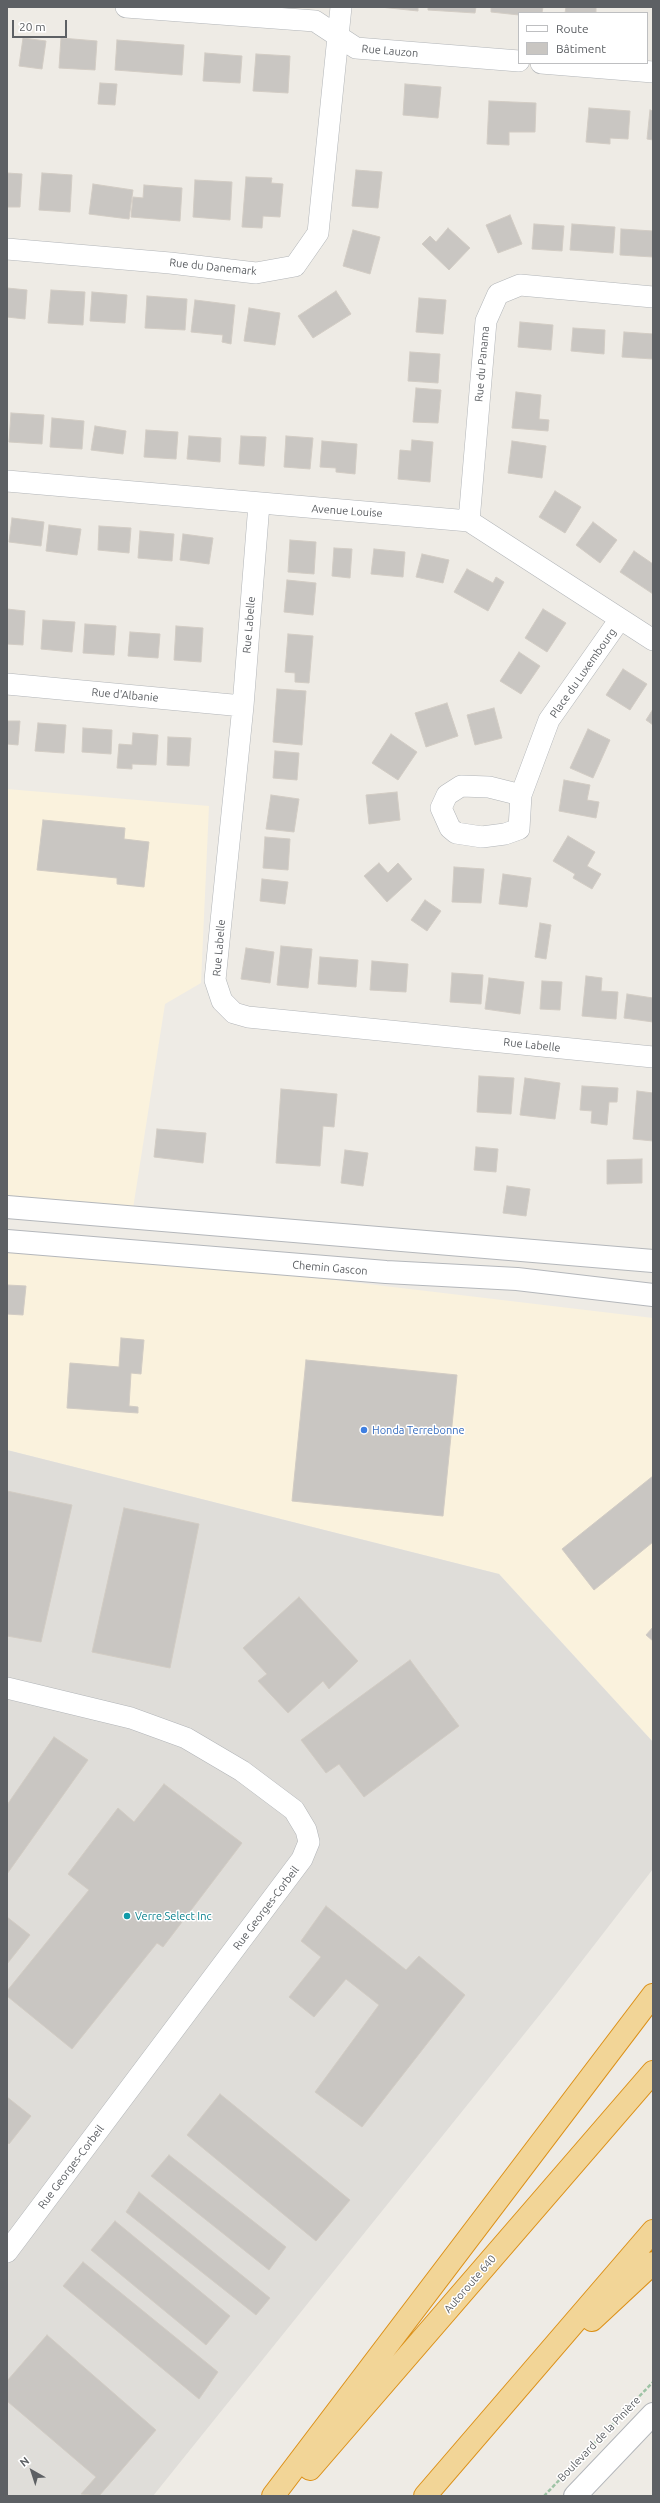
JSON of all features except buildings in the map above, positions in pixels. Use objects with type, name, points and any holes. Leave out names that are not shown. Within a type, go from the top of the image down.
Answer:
[{"type":"highway","points":[[273,2496],[653,1995]]},
{"type":"highway","name":"Autoroute 640","points":[[286,2496],[653,2072]]},
{"type":"highway","points":[[425,2496],[653,2231]]},
{"type":"highway","points":[[512,2395],[653,2263]]},
{"type":"main road","points":[[7,1207],[653,1262]]},
{"type":"main road","name":"Chemin Gascon","points":[[7,1241],[386,1272],[518,1279],[653,1295]]},
{"type":"main road","name":"Boulevard de la Pinière","points":[[575,2496],[653,2414]]},
{"type":"street","name":"Rue Lauzon","points":[[126,7],[315,21],[338,34],[356,48],[518,61]]},
{"type":"street","name":"Rue du Danemark","points":[[7,249],[170,263],[256,273],[295,266],[318,233],[341,7]]},
{"type":"street","points":[[553,64],[653,72]]},
{"type":"street","name":"Rue du Panama","points":[[469,521],[486,320],[498,294],[520,285],[653,297]]},
{"type":"street","name":"Avenue Louise","points":[[7,481],[469,521],[653,640]]},
{"type":"street","name":"Rue Labelle","points":[[259,504],[243,706],[215,980],[222,1002],[234,1013],[248,1017],[653,1057]]},
{"type":"street","name":"Place du Luxembourg","points":[[521,795],[550,720],[620,619]]},
{"type":"street","name":"Rue d'Albanie","points":[[7,684],[243,706]]},
{"type":"street","name":"Rue Georges-Corbeil","points":[[7,1688],[131,1718],[186,1738],[242,1771],[294,1810],[306,1830],[309,1842],[302,1859],[7,2252]]},
{"type":"path","name":"Boulevard de la Pinière","points":[[544,2496],[653,2382]]},
{"type":"shaded area","points":[[7,789],[209,806],[201,983],[165,1004],[132,1215],[7,1211]]},
{"type":"shaded area","points":[[7,1241],[653,1318],[653,1742],[499,1574],[7,1450]]},
{"type":"shaded area","points":[[7,1450],[499,1574],[653,1742],[653,1869],[554,1997],[153,2496],[7,2496]]},
{"type":"place","name":"Honda Terrebonne","points":[[364,1430]]},
{"type":"place","name":"Verre Select Inc","points":[[127,1916]]}]
